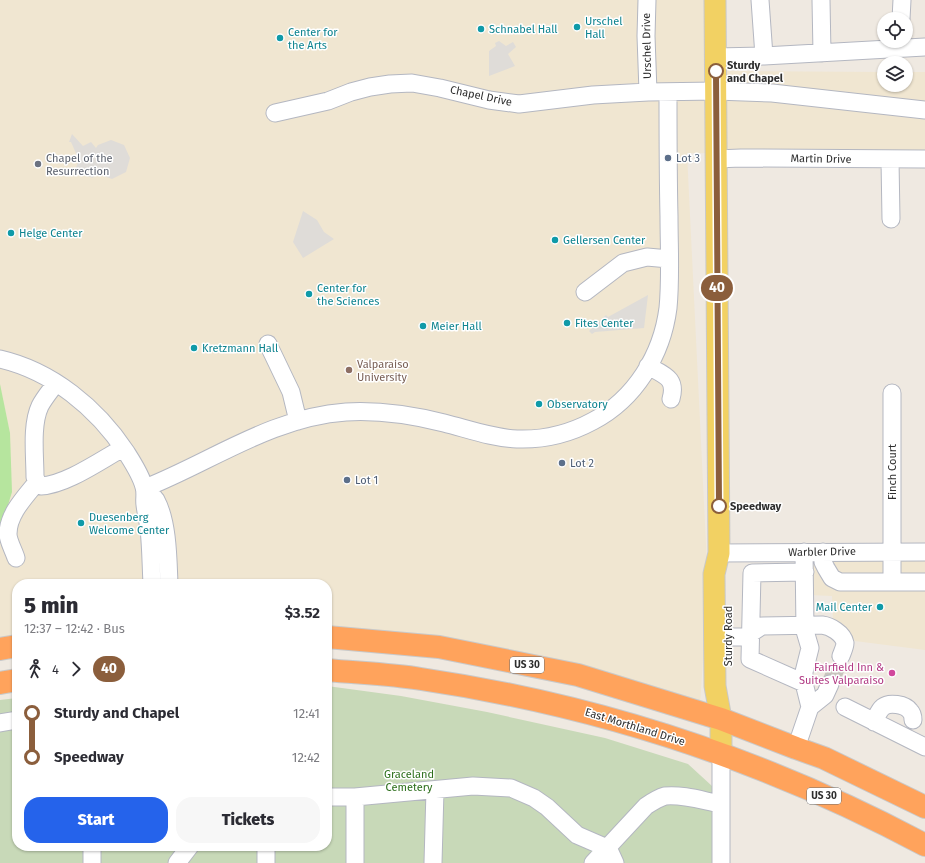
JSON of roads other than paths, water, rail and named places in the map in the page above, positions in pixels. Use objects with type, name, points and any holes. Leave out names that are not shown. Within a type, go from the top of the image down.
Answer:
[{"type":"highway","name":"US 30","points":[[332,637],[439,647],[578,675],[721,719],[830,761],[925,808]]},
{"type":"highway","points":[[0,649],[12,647]]},
{"type":"highway","name":"East Morthland Drive","points":[[332,670],[420,678],[528,698],[621,722],[721,754],[809,789],[890,826],[925,845]]},
{"type":"highway","points":[[0,683],[12,681]]},
{"type":"main road","name":"Sturdy Road","points":[[715,0],[719,553],[714,574],[715,686],[721,719],[721,754]]},
{"type":"main road","name":"Sturdy Road","points":[[719,553],[728,575],[728,690],[721,719]]},
{"type":"street","name":"Urschel Drive","points":[[647,0],[648,92]]},
{"type":"street","points":[[760,0],[764,56]]},
{"type":"street","points":[[822,0],[822,53]]},
{"type":"street","points":[[901,12],[902,0]]},
{"type":"street","points":[[913,46],[925,47]]},
{"type":"street","points":[[715,57],[822,53],[877,47]]},
{"type":"street","name":"Chapel Drive","points":[[275,113],[328,101],[351,92],[370,87],[390,84],[424,84],[489,100],[519,104],[593,95],[648,92],[716,91],[772,93],[925,110]]},
{"type":"street","points":[[145,488],[239,443],[298,421],[344,412],[396,413],[444,423],[498,437],[518,439],[540,439],[561,435],[582,427],[604,415],[622,401],[640,380],[663,332],[668,308],[668,92]]},
{"type":"street","name":"Martin Drive","points":[[716,158],[925,159]]},
{"type":"street","points":[[890,160],[891,219]]},
{"type":"street","points":[[585,292],[623,263],[647,257],[669,259]]},
{"type":"street","points":[[268,344],[291,392],[298,421]]},
{"type":"street","points":[[0,359],[10,361],[32,370],[56,383],[88,406],[123,448],[132,461],[145,488],[155,499],[162,518],[168,556],[169,579]]},
{"type":"street","points":[[648,366],[671,380],[673,386],[671,399]]},
{"type":"street","points":[[56,383],[40,406],[36,420],[35,477],[41,486],[51,485],[83,471],[123,448]]},
{"type":"street","name":"Finch Court","points":[[892,393],[892,582]]},
{"type":"street","points":[[16,558],[8,535],[10,524],[17,508],[37,482]]},
{"type":"street","points":[[145,488],[144,503],[149,529],[152,579]]},
{"type":"street","points":[[804,552],[805,630],[810,648],[804,672],[804,683],[810,707]]},
{"type":"street","points":[[823,552],[823,562],[826,568],[832,578],[840,582],[925,582]]},
{"type":"street","name":"Warbler Drive","points":[[719,553],[925,552]]},
{"type":"street","points":[[804,683],[750,659],[752,573],[805,572]]},
{"type":"street","points":[[728,631],[745,637],[762,626],[830,626],[844,641],[845,645],[841,656]]},
{"type":"street","points":[[796,748],[810,707],[825,695],[830,684]]},
{"type":"street","points":[[874,722],[880,710],[884,706],[895,705],[907,708],[919,722],[905,737]]},
{"type":"street","points":[[845,707],[925,747]]},
{"type":"street","points":[[0,723],[12,721]]},
{"type":"street","name":"Sturdy Road","points":[[721,754],[721,863]]},
{"type":"street","points":[[332,797],[356,797],[473,786],[511,788],[534,798],[547,807],[576,834],[611,856]]},
{"type":"street","points":[[433,863],[435,790]]},
{"type":"street","points":[[593,863],[611,856],[646,806],[664,796],[674,796],[721,804]]},
{"type":"street","points":[[355,863],[356,797]]},
{"type":"street","points":[[92,851],[92,863]]},
{"type":"street","points":[[177,863],[186,851]]},
{"type":"street","points":[[266,851],[266,863]]},
{"type":"tunnel","points":[[830,684],[841,656]]},
{"type":"place","name":"Urschel Hall","points":[[577,27]]},
{"type":"place","name":"Schnabel Hall","points":[[481,29]]},
{"type":"place","name":"Center for the Arts","points":[[280,38]]},
{"type":"place","name":"Sturdy and Chapel","points":[[716,71]]},
{"type":"place","name":"Lot 3","points":[[668,158]]},
{"type":"place","name":"Chapel of the Resurrection","points":[[38,164]]},
{"type":"place","name":"Helge Center","points":[[11,233]]},
{"type":"place","name":"Gellersen Center","points":[[555,240]]},
{"type":"place","name":"Center for the Sciences","points":[[309,294]]},
{"type":"place","name":"Fites Center","points":[[567,323]]},
{"type":"place","name":"Meier Hall","points":[[423,326]]},
{"type":"place","name":"Kretzmann Hall","points":[[194,348]]},
{"type":"place","name":"Valparaiso University","points":[[349,370]]},
{"type":"place","name":"Observatory","points":[[539,404]]},
{"type":"place","name":"Lot 2","points":[[562,463]]},
{"type":"place","name":"Lot 1","points":[[347,480]]},
{"type":"place","name":"Speedway","points":[[719,506]]},
{"type":"place","name":"Duesenberg Welcome Center","points":[[81,523]]},
{"type":"place","name":"Mail Center","points":[[880,607]]},
{"type":"place","name":"Fairfield Inn & Suites Valparaiso","points":[[892,673]]},
{"type":"park label","name":"Graceland Cemetery","points":[[409,780]]}]
